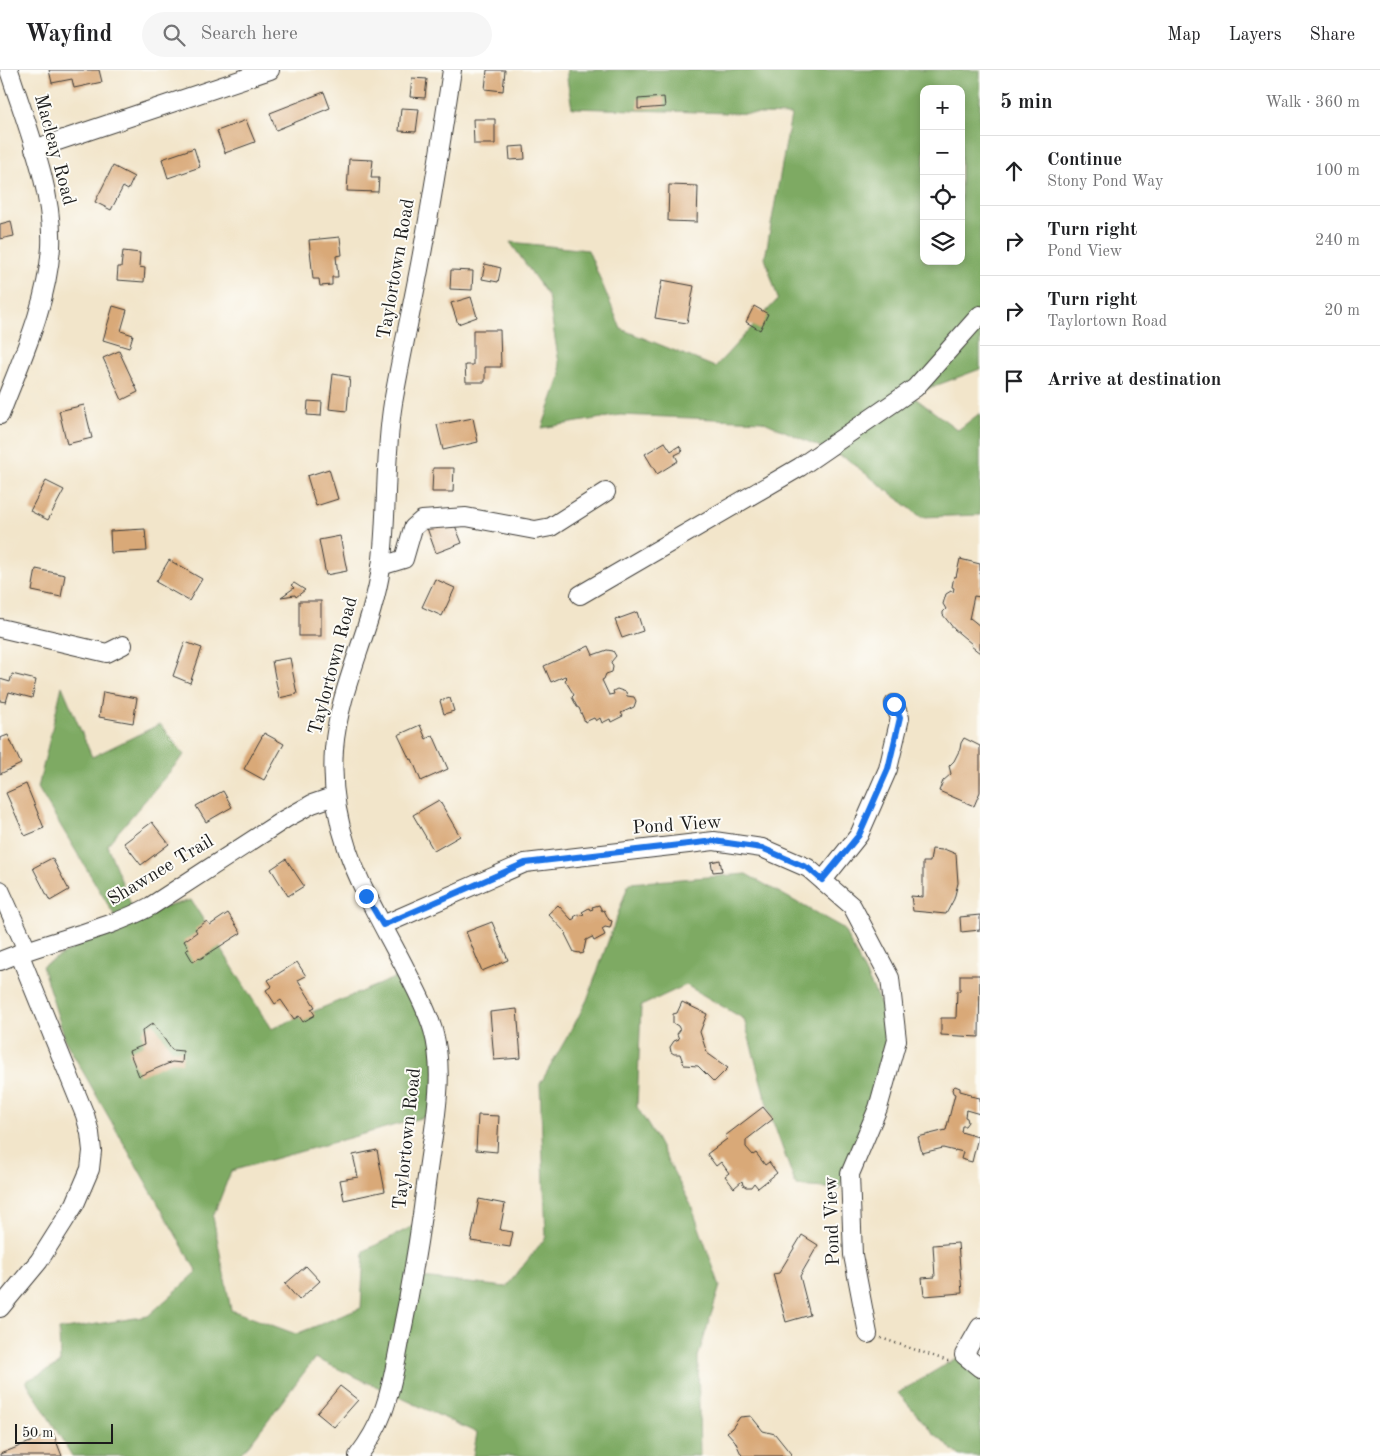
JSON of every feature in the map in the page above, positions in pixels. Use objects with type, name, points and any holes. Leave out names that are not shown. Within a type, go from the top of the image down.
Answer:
[{"type":"street","name":"Macleay Road","points":[[0,414],[31,335],[48,273],[51,246],[50,220],[44,184],[9,70]]},
{"type":"street","points":[[34,149],[270,70]]},
{"type":"street","name":"Taylortown Road","points":[[358,1456],[376,1429],[392,1382],[417,1247],[438,1098],[439,1071],[437,1044],[423,1002],[366,896],[348,853],[340,826],[335,796],[334,752],[336,726],[376,591],[381,566],[393,405],[423,248],[452,70]]},
{"type":"street","points":[[580,595],[800,467],[914,388],[980,315]]},
{"type":"street","points":[[381,566],[404,559],[413,528],[422,520],[466,517],[535,530],[551,527],[606,492]]},
{"type":"street","points":[[0,628],[106,653],[123,645]]},
{"type":"street","points":[[822,880],[859,835],[888,769],[900,718],[894,704]]},
{"type":"street","name":"Shawnee Trail","points":[[0,962],[23,952],[131,917],[285,819],[312,804],[335,796]]},
{"type":"street","name":"Pond View","points":[[383,925],[525,863],[714,841],[762,848],[808,868],[852,906],[890,978],[897,1040],[878,1108],[850,1174],[853,1255],[868,1334]]},
{"type":"street","points":[[0,890],[85,1116],[90,1133],[92,1151],[90,1168],[75,1204],[40,1261],[0,1308]]},
{"type":"street","points":[[980,1327],[964,1355],[980,1368]]},
{"type":"path","points":[[868,1334],[948,1361],[964,1355]]},
{"type":"green space","points":[[567,70],[980,70],[980,369],[911,395],[958,430],[980,413],[980,515],[921,517],[847,459],[762,421],[620,415],[542,428],[561,375],[548,296],[510,242],[588,250],[621,329],[715,367],[778,299],[765,258],[791,115],[572,108]]},
{"type":"green space","points":[[62,686],[92,757],[160,724],[184,755],[107,845],[135,915],[191,900],[271,1029],[399,976],[434,1039],[435,1114],[231,1171],[213,1217],[231,1310],[296,1334],[361,1308],[364,1251],[419,1223],[412,1277],[506,1287],[546,1237],[540,1084],[587,1000],[629,883],[746,874],[843,928],[890,1023],[868,1113],[839,1189],[796,1186],[768,1108],[744,1019],[686,985],[641,1006],[637,1107],[656,1138],[691,1205],[720,1286],[698,1357],[700,1456],[473,1456],[477,1433],[315,1358],[249,1445],[238,1456],[72,1456],[26,1381],[60,1364],[59,1330],[148,1316],[197,1272],[66,1042],[42,966],[119,923],[38,788]]},
{"type":"green space","points":[[980,1344],[980,1456],[960,1456],[935,1435],[898,1393]]},
{"type":"building","points":[[49,70],[99,70],[102,82],[74,88],[72,79],[52,83]]},
{"type":"building","points":[[487,70],[505,70],[503,91],[485,89]]},
{"type":"building","points":[[412,78],[427,79],[425,98],[410,97]]},
{"type":"building","points":[[324,92],[330,108],[276,130],[270,113]]},
{"type":"building","points":[[664,97],[665,107],[638,109],[638,99]]},
{"type":"building","points":[[401,108],[419,109],[416,132],[399,131]]},
{"type":"building","points":[[473,119],[495,119],[495,144],[474,144]]},
{"type":"building","points":[[246,120],[255,142],[225,153],[217,131]]},
{"type":"building","points":[[524,146],[525,159],[510,160],[509,147]]},
{"type":"building","points":[[194,148],[200,167],[168,178],[162,159]]},
{"type":"building","points":[[349,159],[373,160],[371,178],[379,178],[378,192],[347,191]]},
{"type":"building","points":[[113,166],[134,177],[128,190],[123,187],[111,210],[95,202]]},
{"type":"building","points":[[669,185],[698,186],[697,222],[668,221]]},
{"type":"building","points":[[11,221],[14,236],[0,239],[0,224]]},
{"type":"building","points":[[340,237],[342,255],[336,256],[338,277],[332,277],[332,285],[320,286],[319,279],[313,279],[309,240]]},
{"type":"building","points":[[123,251],[140,253],[139,267],[145,268],[144,282],[117,280],[118,267],[121,267]]},
{"type":"building","points":[[485,264],[501,268],[498,282],[482,279]]},
{"type":"building","points":[[451,270],[473,271],[472,290],[450,289]]},
{"type":"building","points":[[662,280],[694,286],[687,323],[655,318]]},
{"type":"building","points":[[471,297],[477,317],[458,324],[451,303]]},
{"type":"building","points":[[113,306],[127,310],[121,331],[133,335],[129,348],[103,340]]},
{"type":"building","points":[[754,306],[768,314],[760,330],[746,322]]},
{"type":"building","points":[[473,330],[500,330],[501,367],[485,367],[485,382],[466,382],[465,365],[473,365]]},
{"type":"building","points":[[119,351],[138,392],[122,400],[103,358]]},
{"type":"building","points":[[333,374],[350,377],[347,411],[329,409]]},
{"type":"building","points":[[308,401],[322,402],[321,416],[307,415]]},
{"type":"building","points":[[84,405],[92,438],[67,444],[59,411]]},
{"type":"building","points":[[473,418],[478,442],[443,450],[437,425]]},
{"type":"building","points":[[665,442],[671,451],[679,446],[683,451],[675,455],[678,461],[657,474],[645,454]]},
{"type":"building","points":[[433,468],[454,468],[453,492],[432,492]]},
{"type":"building","points":[[329,469],[338,499],[316,506],[307,476]]},
{"type":"building","points":[[46,481],[64,490],[48,520],[30,511]]},
{"type":"building","points":[[452,518],[462,543],[436,553],[427,528]]},
{"type":"building","points":[[145,529],[147,551],[111,553],[110,531]]},
{"type":"building","points":[[340,536],[347,571],[326,575],[319,540]]},
{"type":"building","points":[[960,559],[980,564],[980,597],[974,596],[969,619],[980,626],[980,653],[954,629],[943,615],[946,609],[943,604],[946,594],[951,591],[953,592],[954,576],[956,577]]},
{"type":"building","points":[[169,560],[202,579],[189,601],[156,582]]},
{"type":"building","points":[[36,569],[65,575],[61,597],[32,591]]},
{"type":"building","points":[[435,579],[455,588],[442,616],[422,607]]},
{"type":"building","points":[[294,583],[305,590],[296,597],[295,595],[281,597],[294,588],[291,585]]},
{"type":"building","points":[[299,601],[321,601],[321,636],[299,636]]},
{"type":"building","points":[[637,612],[643,631],[622,638],[615,620]]},
{"type":"building","points":[[185,642],[202,648],[190,683],[173,676]]},
{"type":"building","points":[[589,646],[593,655],[607,650],[613,651],[616,656],[611,662],[612,672],[606,674],[602,680],[609,695],[614,694],[613,691],[617,689],[626,692],[627,696],[634,697],[636,701],[634,707],[621,713],[623,716],[611,722],[610,719],[602,723],[600,718],[596,721],[594,718],[585,722],[572,697],[574,695],[565,680],[567,678],[565,676],[551,682],[544,666]]},
{"type":"building","points":[[290,658],[297,694],[279,698],[272,661]]},
{"type":"building","points":[[12,674],[36,680],[32,698],[9,692],[6,702],[0,701],[0,679],[10,682]]},
{"type":"building","points":[[103,692],[137,698],[133,723],[99,717]]},
{"type":"building","points":[[450,698],[454,711],[444,714],[440,701]]},
{"type":"building","points":[[420,725],[426,739],[433,735],[448,769],[421,781],[412,759],[410,760],[398,735]]},
{"type":"building","points":[[264,733],[284,744],[264,780],[244,769]]},
{"type":"building","points":[[8,735],[21,764],[0,774],[0,738]]},
{"type":"building","points":[[964,738],[980,746],[980,792],[974,806],[939,791],[943,781],[951,774],[949,766],[954,761]]},
{"type":"building","points":[[26,784],[44,828],[25,836],[6,793]]},
{"type":"building","points":[[223,791],[232,807],[206,822],[196,806]]},
{"type":"building","points":[[439,800],[460,836],[434,851],[413,815]]},
{"type":"building","points":[[152,822],[169,844],[141,865],[124,843]]},
{"type":"building","points":[[932,849],[944,849],[956,854],[958,883],[954,899],[946,914],[913,911],[911,896],[923,897],[923,862],[930,862]]},
{"type":"building","points":[[52,858],[69,890],[50,901],[33,868]]},
{"type":"building","points":[[286,859],[304,886],[288,896],[271,869]]},
{"type":"building","points":[[720,860],[722,871],[713,872],[711,862]]},
{"type":"building","points":[[558,905],[572,920],[579,914],[579,916],[584,914],[582,912],[589,908],[590,910],[593,909],[592,907],[599,905],[609,920],[612,921],[610,928],[605,927],[602,929],[605,935],[594,941],[592,937],[586,940],[584,953],[574,952],[566,933],[548,914]]},
{"type":"building","points":[[228,913],[241,933],[193,962],[186,950],[189,949],[184,941],[197,932],[195,929],[207,921],[210,925]]},
{"type":"building","points":[[980,915],[980,930],[961,932],[960,917]]},
{"type":"building","points":[[492,922],[508,960],[482,971],[466,932]]},
{"type":"building","points":[[297,962],[306,976],[298,980],[315,1007],[311,1009],[315,1015],[303,1022],[299,1016],[294,1019],[281,1000],[275,1004],[266,990],[272,986],[268,980]]},
{"type":"building","points":[[960,975],[980,975],[979,1037],[941,1035],[941,1018],[956,1018],[957,991],[960,991]]},
{"type":"building","points":[[682,1002],[707,1014],[700,1032],[707,1053],[728,1068],[714,1082],[698,1066],[684,1065],[680,1054],[671,1052],[670,1047],[674,1041],[679,1039],[677,1034],[680,1030],[673,1023],[673,1014],[677,1013]]},
{"type":"building","points":[[517,1009],[521,1058],[494,1060],[490,1012]]},
{"type":"building","points":[[153,1023],[172,1050],[183,1051],[182,1063],[172,1062],[139,1076],[129,1051],[144,1045],[142,1031]]},
{"type":"building","points":[[955,1086],[960,1088],[960,1091],[971,1094],[970,1096],[980,1098],[980,1114],[966,1110],[965,1117],[968,1122],[965,1126],[962,1126],[961,1132],[978,1137],[972,1162],[961,1159],[963,1152],[955,1150],[943,1148],[922,1153],[918,1137],[946,1130],[955,1094],[952,1089]]},
{"type":"building","points":[[763,1107],[773,1119],[746,1140],[746,1147],[753,1155],[756,1153],[765,1165],[769,1162],[777,1173],[758,1188],[754,1183],[751,1187],[746,1187],[742,1181],[734,1188],[725,1176],[729,1173],[721,1162],[716,1166],[707,1154],[727,1139],[725,1136]]},
{"type":"building","points":[[478,1115],[499,1116],[497,1152],[476,1150]]},
{"type":"building","points":[[377,1150],[385,1191],[344,1200],[340,1180],[358,1177],[353,1155]]},
{"type":"building","points":[[479,1199],[505,1204],[500,1230],[513,1232],[510,1247],[471,1241]]},
{"type":"building","points":[[802,1235],[818,1245],[800,1276],[810,1315],[786,1322],[773,1274],[779,1273]]},
{"type":"building","points":[[958,1243],[962,1293],[924,1296],[922,1278],[935,1277],[933,1245]]},
{"type":"building","points":[[306,1266],[320,1281],[299,1300],[285,1284]]},
{"type":"building","points":[[340,1386],[358,1400],[334,1427],[317,1413]]},
{"type":"building","points":[[751,1416],[763,1431],[775,1434],[791,1454],[789,1456],[743,1456],[741,1454],[735,1441],[727,1432],[740,1417]]},
{"type":"building","points":[[53,1433],[62,1456],[0,1456],[0,1454]]},
{"type":"route","points":[[366,896],[383,925],[525,863],[714,841],[762,848],[808,868],[822,880],[859,835],[888,769],[900,718],[894,704]]}]
